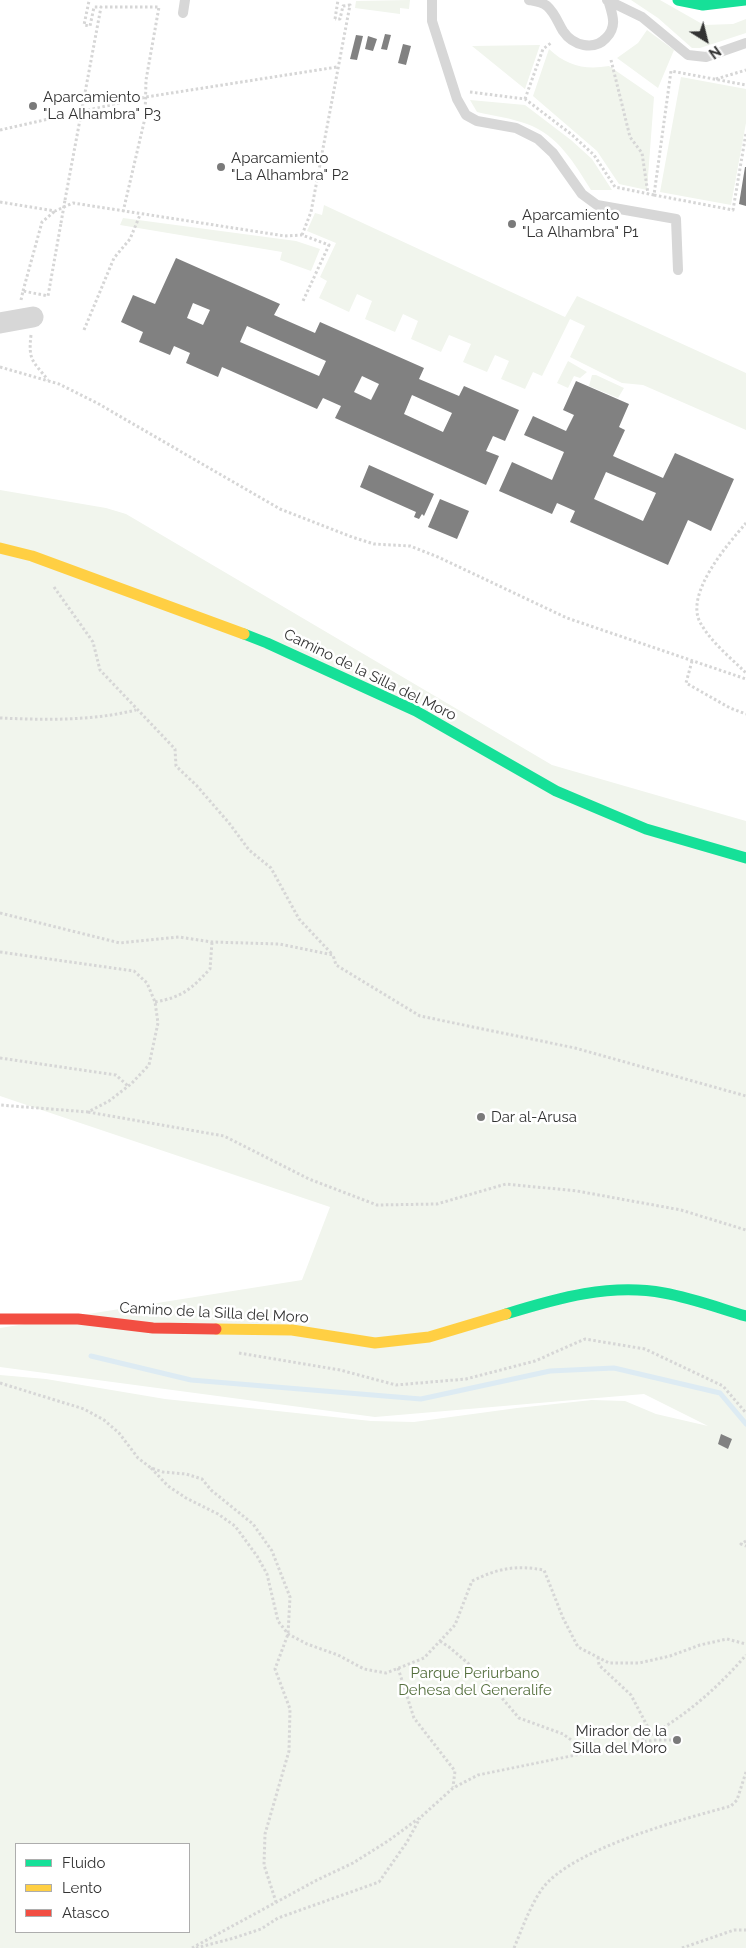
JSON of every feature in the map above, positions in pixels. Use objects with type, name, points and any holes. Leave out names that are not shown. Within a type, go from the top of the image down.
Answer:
[{"type":"street","points":[[678,0],[692,5],[710,6],[745,0]]},
{"type":"street","points":[[0,323],[31,317]]},
{"type":"street","name":"Camino de la Silla del Moro","points":[[0,548],[32,556],[267,643],[416,711],[556,791],[646,829],[746,858]]},
{"type":"street","name":"Camino de la Silla del Moro","points":[[0,1319],[78,1319],[153,1328],[292,1330],[375,1342],[400,1341],[429,1336],[552,1300],[594,1291],[631,1289],[665,1293],[746,1316]]},
{"type":"lane","points":[[183,13],[185,0]]},
{"type":"lane","points":[[432,0],[432,20],[457,99],[466,115],[477,121],[516,128],[538,139],[553,153],[582,194],[598,205],[676,219],[678,270]]},
{"type":"lane","points":[[529,0],[545,4],[555,15],[564,33],[574,42],[588,46],[602,42],[612,32],[614,20],[608,1]]},
{"type":"lane","points":[[608,1],[642,17],[688,55],[706,57],[746,43]]},
{"type":"path","points":[[302,235],[311,212],[350,5],[343,6],[340,19],[334,19],[338,0]]},
{"type":"path","points":[[34,294],[48,296],[101,7],[94,7],[90,26],[84,25],[89,1]]},
{"type":"path","points":[[105,7],[159,7],[146,80],[145,118],[123,212]]},
{"type":"path","points":[[525,99],[543,49],[551,43]]},
{"type":"path","points":[[611,60],[630,137],[642,153],[648,194]]},
{"type":"path","points":[[0,130],[146,98],[337,67]]},
{"type":"path","points":[[715,79],[746,70]]},
{"type":"path","points":[[654,195],[671,71],[746,85]]},
{"type":"path","points":[[467,84],[470,93],[525,99],[571,134],[594,155],[615,187],[733,210],[746,133]]},
{"type":"path","points":[[0,202],[55,211]]},
{"type":"path","points":[[23,291],[42,222],[55,211],[73,204],[285,236],[302,235],[328,245],[303,302]]},
{"type":"path","points":[[84,330],[114,258],[130,239],[140,215]]},
{"type":"path","points":[[31,317],[32,336],[29,348],[31,359],[49,381]]},
{"type":"path","points":[[0,367],[49,381],[97,403],[280,509],[374,544],[410,546],[438,557],[567,618],[746,679]]},
{"type":"path","points":[[746,523],[728,544],[706,578],[696,604],[700,623],[719,646],[746,673]]},
{"type":"path","points":[[52,584],[94,642],[100,670],[175,749],[176,766],[197,786],[229,823],[249,850],[271,868],[299,919],[333,955],[336,965],[420,1016],[575,1048],[746,1096]]},
{"type":"path","points":[[692,661],[686,683],[730,708],[746,714]]},
{"type":"path","points":[[0,718],[109,717],[137,710]]},
{"type":"path","points":[[0,913],[120,943],[179,936],[212,942],[279,944],[333,955]]},
{"type":"path","points":[[155,1002],[173,999],[189,991],[210,969],[212,942]]},
{"type":"path","points":[[0,952],[134,971],[147,983],[155,1002],[158,1023],[149,1065],[128,1086],[88,1112]]},
{"type":"path","points":[[0,1058],[116,1075],[128,1086]]},
{"type":"path","points":[[0,1105],[88,1112],[224,1136],[309,1179],[377,1205],[437,1204],[506,1184],[577,1191],[681,1210],[746,1230]]},
{"type":"path","points":[[0,1383],[84,1409],[104,1420],[119,1433],[138,1458],[151,1468],[168,1486],[186,1498],[218,1514],[235,1526],[257,1556],[267,1574],[278,1621],[288,1634],[307,1644],[338,1655],[364,1669],[386,1673],[424,1658],[455,1625],[472,1581],[496,1570],[526,1567],[544,1570],[562,1618],[578,1647],[609,1663],[639,1663],[727,1639],[746,1644]]},
{"type":"path","points":[[151,1468],[163,1472],[186,1474],[202,1480],[211,1490],[253,1524],[272,1551],[290,1597],[288,1634],[275,1669],[290,1709],[289,1751],[265,1834],[264,1865],[276,1902]]},
{"type":"path","points":[[746,1542],[741,1544],[746,1546]]},
{"type":"path","points":[[440,1641],[484,1677],[519,1718],[563,1734],[590,1754]]},
{"type":"path","points":[[635,1744],[652,1735],[696,1705],[727,1677],[746,1655]]},
{"type":"path","points":[[598,1657],[599,1665],[631,1695],[652,1735]]},
{"type":"path","points":[[398,1668],[414,1718],[455,1771],[453,1788]]},
{"type":"path","points":[[192,1948],[317,1880],[353,1863],[388,1841],[422,1816],[453,1788],[478,1774],[656,1740],[677,1740]]},
{"type":"path","points":[[514,1948],[541,1890],[557,1873],[596,1852],[659,1826],[731,1806],[737,1800],[746,1772]]},
{"type":"path","points":[[196,1948],[260,1929],[278,1918],[379,1882],[407,1842],[422,1816]]},
{"type":"path","points":[[682,1948],[734,1930],[746,1930]]},
{"type":"green space","points":[[410,0],[409,9],[400,8],[400,14],[355,8],[356,1]]},
{"type":"green space","points":[[631,0],[660,0],[704,25],[733,24],[746,19],[746,33],[700,48],[692,48],[658,18]]},
{"type":"green space","points":[[647,30],[674,50],[658,88],[617,58],[638,43]]},
{"type":"green space","points":[[540,45],[525,89],[472,46]]},
{"type":"green space","points":[[549,49],[570,63],[584,67],[609,66],[654,97],[647,190],[619,184],[597,151],[533,96]]},
{"type":"green space","points":[[681,77],[746,89],[746,123],[731,205],[660,192]]},
{"type":"green space","points":[[470,100],[525,105],[571,140],[592,159],[612,190],[591,190],[565,151],[548,135],[515,120],[477,112]]},
{"type":"green space","points":[[324,205],[565,317],[577,296],[746,373],[746,430],[643,385],[622,383],[570,357],[585,326],[570,319],[542,376],[533,372],[525,389],[501,379],[509,361],[495,355],[487,372],[463,362],[471,344],[449,335],[441,352],[411,339],[418,321],[403,314],[395,332],[365,319],[372,301],[357,294],[349,312],[319,298],[327,281],[320,277],[336,243],[307,231],[315,213],[322,215]]},
{"type":"green space","points":[[123,218],[296,241],[320,249],[311,271],[280,260],[282,252],[120,225]]},
{"type":"green space","points":[[568,361],[587,372],[580,378],[574,376],[568,388],[557,383]]},
{"type":"green space","points":[[592,375],[596,375],[624,388],[618,398],[589,386]]},
{"type":"green space","name":"Parque Periurbano Dehesa del Generalife","points":[[0,490],[106,508],[126,514],[552,765],[746,821],[746,1948],[0,1948],[0,1375],[46,1379],[165,1399],[371,1421],[414,1422],[592,1400],[625,1401],[656,1414],[708,1426],[644,1394],[375,1417],[0,1367],[0,1328],[302,1280],[330,1207],[0,1096]]},
{"type":"building","points":[[385,34],[391,35],[387,50],[381,49]]},
{"type":"building","points":[[356,35],[363,36],[357,60],[350,59]]},
{"type":"building","points":[[368,36],[377,39],[373,51],[365,49]]},
{"type":"building","points":[[403,44],[411,46],[406,65],[398,63]]},
{"type":"building","points":[[746,167],[746,206],[739,204]]},
{"type":"building","points":[[176,258],[280,304],[274,315],[315,333],[320,322],[424,368],[419,379],[459,396],[464,386],[519,410],[505,441],[493,436],[486,451],[499,456],[486,485],[335,418],[341,406],[323,398],[317,409],[222,367],[218,377],[186,363],[190,353],[174,346],[170,355],[139,342],[143,332],[121,322],[133,295],[155,304]],"holes":[[[193,303],[210,310],[203,325],[187,318]],[[247,326],[326,361],[319,376],[240,342]],[[362,376],[379,384],[371,400],[354,392]],[[412,395],[452,413],[443,432],[404,414]]]},
{"type":"building","points":[[576,381],[629,404],[619,427],[625,430],[613,456],[663,478],[675,453],[734,479],[711,531],[688,520],[668,565],[570,522],[575,511],[557,503],[552,514],[499,491],[512,462],[552,480],[564,452],[524,435],[533,416],[566,431],[574,415],[563,410]],"holes":[[[606,472],[656,493],[643,521],[594,499]]]},
{"type":"building","points":[[369,465],[434,494],[424,516],[422,514],[419,519],[414,517],[416,512],[360,487]]},
{"type":"building","points":[[440,499],[469,511],[457,539],[428,527]]},
{"type":"building","points":[[721,1434],[732,1439],[728,1449],[718,1444]]},
{"type":"waterway","points":[[91,1356],[191,1380],[421,1399],[550,1371],[614,1368],[720,1393],[746,1424]]},
{"type":"traffic: fast","points":[[678,0],[703,5],[745,0]]},
{"type":"traffic: fast","points":[[244,634],[416,711],[556,791],[646,829],[746,858]]},
{"type":"traffic: fast","points":[[506,1314],[584,1294],[604,1291],[644,1290],[695,1300],[746,1316]]},
{"type":"traffic: slow","points":[[0,548],[32,556],[244,634]]},
{"type":"traffic: slow","points":[[216,1329],[292,1330],[375,1343],[429,1337],[506,1314]]},
{"type":"traffic: jam","points":[[0,1319],[78,1319],[153,1328],[216,1329]]},
{"type":"place","name":"Aparcamiento \"La Alhambra\" P3","points":[[33,106]]},
{"type":"place","name":"Aparcamiento \"La Alhambra\" P2","points":[[221,167]]},
{"type":"place","name":"Aparcamiento \"La Alhambra\" P1","points":[[512,224]]},
{"type":"place","name":"Dar al-Arusa","points":[[481,1117]]},
{"type":"place","name":"Mirador de la Silla del Moro","points":[[677,1740]]}]
